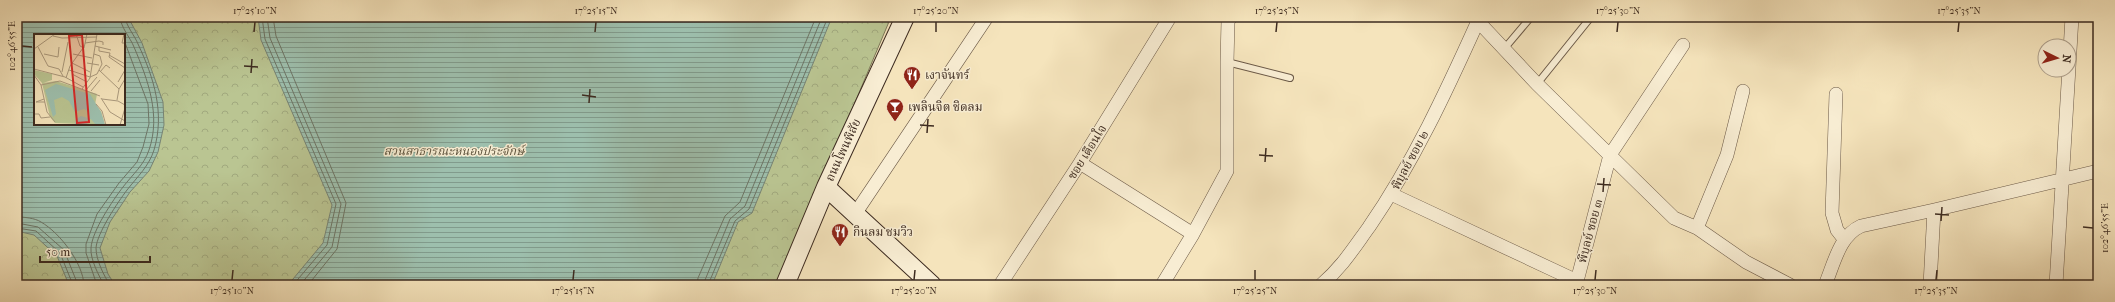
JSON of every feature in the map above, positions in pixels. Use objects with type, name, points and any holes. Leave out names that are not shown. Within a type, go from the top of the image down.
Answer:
[{"type":"street","name":"ถนนโพนพิสัย","points":[[785,285],[826,187],[905,17]]},
{"type":"street","points":[[855,214],[987,17]]},
{"type":"street","name":"ซอย เตือนใจ","points":[[1000,285],[1080,163],[1170,17]]},
{"type":"street","points":[[1162,285],[1193,234],[1227,171],[1228,21],[1231,17]]},
{"type":"street","points":[[2056,285],[2064,178],[2072,17]]},
{"type":"street","points":[[1476,19],[1537,84],[1674,218],[1698,228],[1746,262],[1790,285]]},
{"type":"street","name":"พิบุลย์ ซอย ๒","points":[[1321,285],[1339,270],[1391,194],[1447,91],[1476,19]]},
{"type":"street","name":"พิบุลย์ ซอย ๓","points":[[1576,283],[1610,155],[1683,45]]},
{"type":"street","points":[[1698,228],[1726,155],[1743,91]]},
{"type":"street","points":[[1836,94],[1832,213],[1837,230],[1844,239]]},
{"type":"street","points":[[1080,163],[1193,234]]},
{"type":"street","points":[[1825,285],[1844,239],[1854,229],[1861,226],[2098,171]]},
{"type":"street","points":[[826,187],[932,285]]},
{"type":"street","points":[[1391,194],[1576,283]]},
{"type":"street","points":[[1930,285],[1934,210]]},
{"type":"lane","points":[[1504,49],[1531,17]]},
{"type":"lane","points":[[1537,84],[1591,17]]},
{"type":"lane","points":[[1227,62],[1290,78]]},
{"type":"green space","name":"สวนสาธารณะหนองประจักษ์","points":[[17,17],[891,17],[778,285],[17,285]]},
{"type":"water","points":[[17,17],[128,17],[142,43],[163,102],[164,125],[158,152],[149,171],[130,192],[110,222],[100,248],[108,274],[115,285],[69,285],[57,256],[34,235],[17,231]]},
{"type":"water","name":"สวนสาธารณะหนองประจักษ์","points":[[258,17],[832,17],[752,213],[738,222],[712,285],[288,285],[323,243],[332,205],[261,40]]},
{"type":"place","name":"เงาจันทร์","points":[[912,90]]},
{"type":"place","name":"เพลินจิต ชิดลม","points":[[895,122]]},
{"type":"place","name":"กินลม ชมวิว","points":[[840,247]]}]
